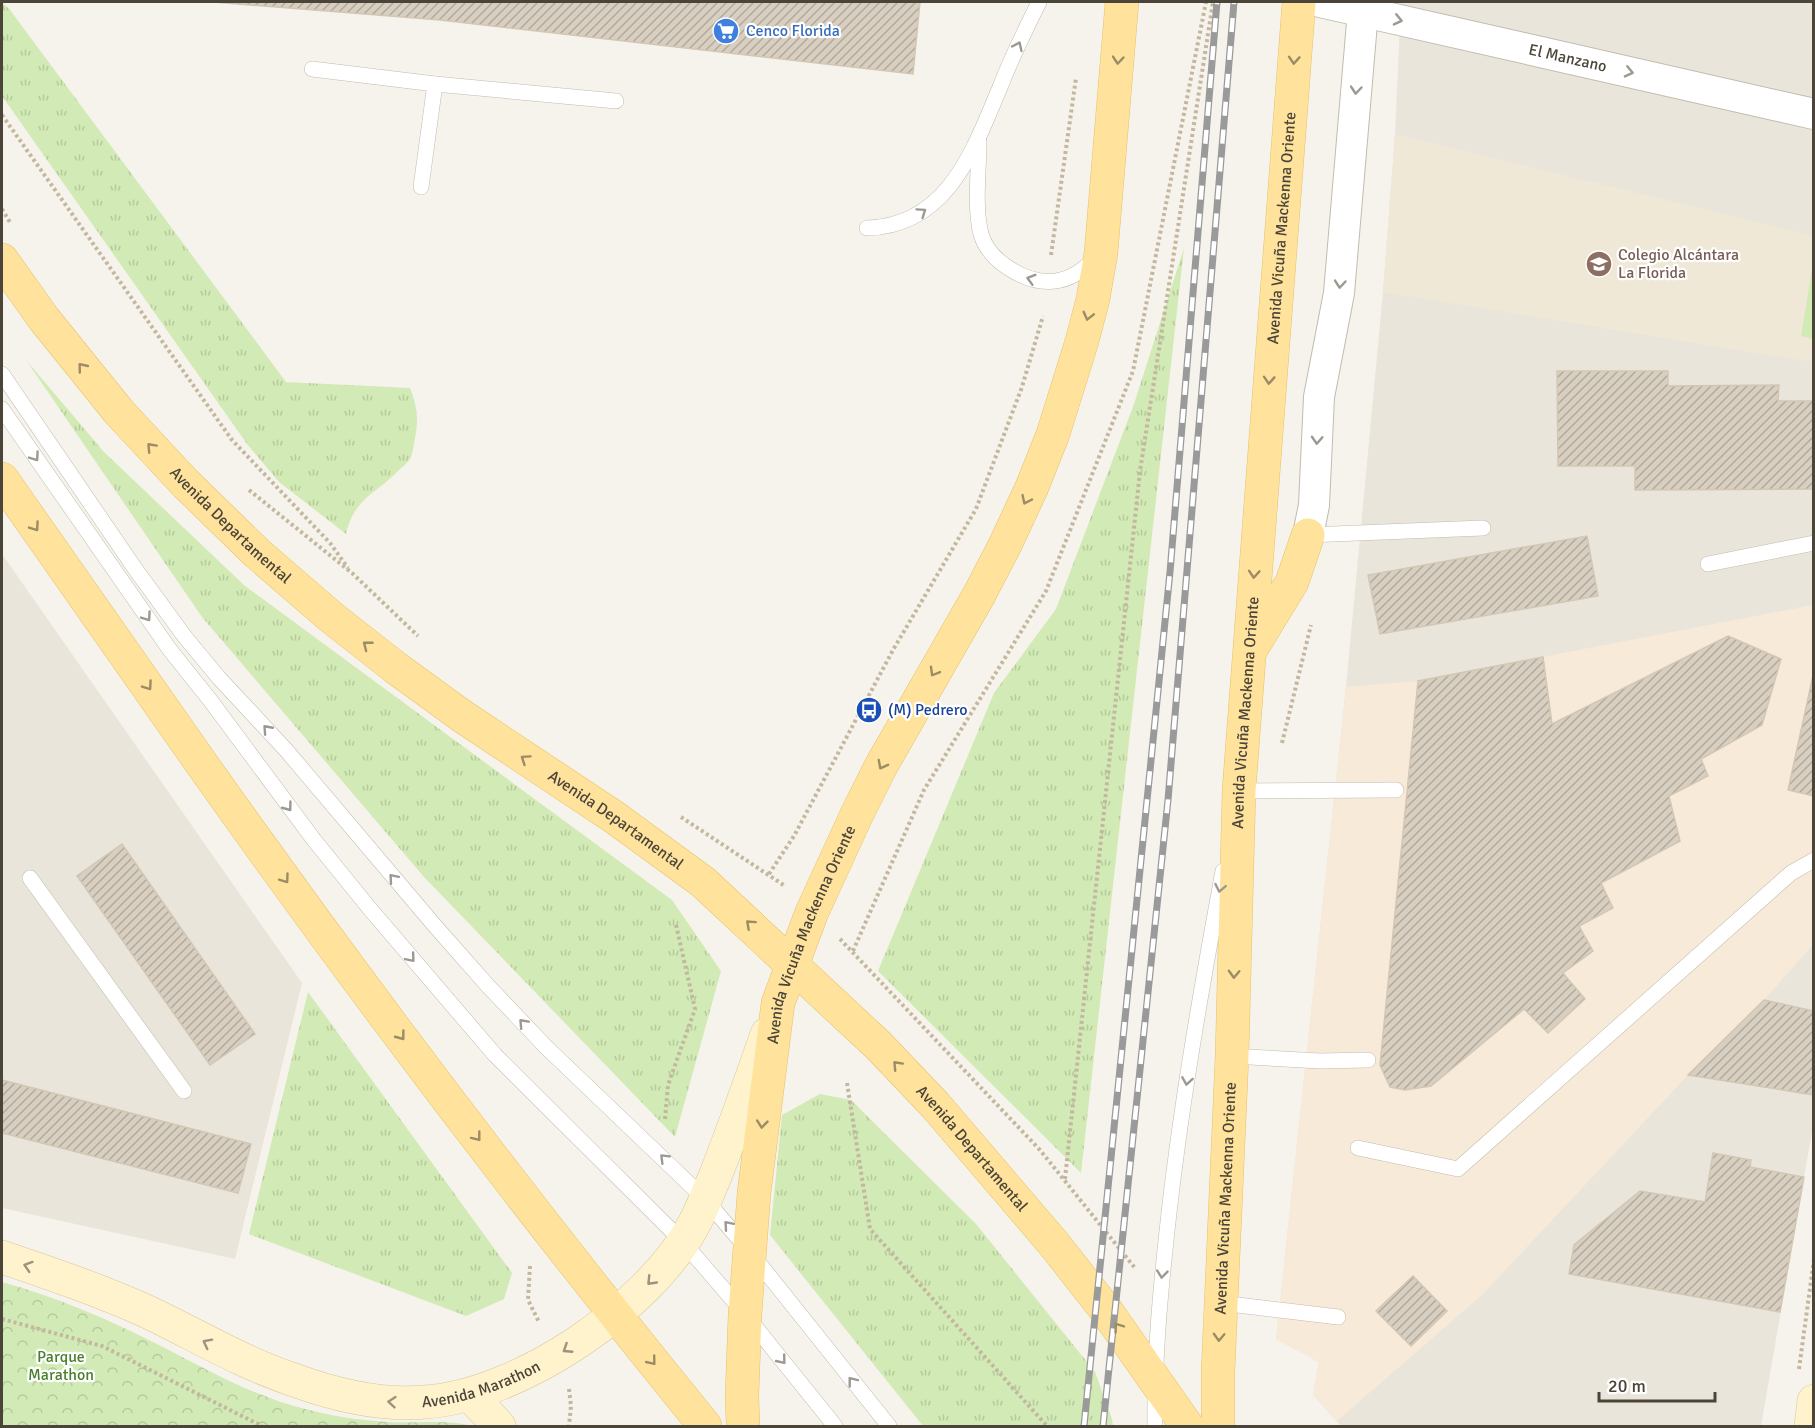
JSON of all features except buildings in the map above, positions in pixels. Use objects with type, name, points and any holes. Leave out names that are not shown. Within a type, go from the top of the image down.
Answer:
[{"type":"main road","name":"Avenida Vicuña Mackenna Oriente","points":[[743,1426],[745,1314],[750,1252],[763,1116],[778,1003],[812,912],[881,766],[979,595],[1032,487],[1070,385],[1093,299],[1101,253],[1122,2]]},
{"type":"main road","name":"Avenida Vicuña Mackenna Oriente","points":[[1218,1426],[1232,1056],[1254,790],[1248,654],[1299,2]]},
{"type":"main road","name":"Avenida Departamental","points":[[2,260],[44,319],[119,412],[186,484],[257,553],[331,617],[396,668],[462,716],[614,817],[703,882],[879,1046],[936,1106],[1054,1244],[1154,1377],[1187,1426]]},
{"type":"main road","points":[[2,479],[200,761],[441,1091],[615,1315],[705,1426]]},
{"type":"main road","points":[[1248,654],[1277,610],[1292,582],[1308,535]]},
{"type":"main road","name":"Avenida Marathon","points":[[2,1257],[105,1293],[254,1365],[296,1381],[347,1395],[400,1403],[427,1402],[470,1395],[503,1383],[556,1355],[615,1315],[667,1264],[695,1224],[723,1157],[778,1003]]},
{"type":"main road","points":[[470,1395],[499,1426]]},
{"type":"main road","points":[[1811,1426],[1814,1401]]},
{"type":"street","name":"El Manzano","points":[[1320,2],[1814,114]]},
{"type":"street","points":[[1308,535],[1314,506],[1319,397],[1339,293],[1363,11]]},
{"type":"lane","points":[[867,228],[887,228],[912,219],[930,207],[956,179],[979,137],[1039,2]]},
{"type":"lane","points":[[312,69],[435,84],[616,101]]},
{"type":"lane","points":[[421,187],[435,84]]},
{"type":"lane","points":[[979,137],[981,234],[997,260],[1020,276],[1047,283],[1075,276],[1101,253]]},
{"type":"lane","points":[[2,374],[136,570],[185,637],[219,678],[286,750],[488,986],[547,1048],[705,1199],[889,1426]]},
{"type":"lane","points":[[2,409],[170,650],[314,840],[370,909],[495,1055],[683,1242],[745,1314],[835,1426]]},
{"type":"lane","points":[[1308,535],[1483,528]]},
{"type":"lane","points":[[1708,564],[1814,543]]},
{"type":"lane","points":[[1155,1426],[1154,1377],[1160,1300],[1172,1181],[1183,1108],[1254,790],[1396,790]]},
{"type":"lane","points":[[1358,1148],[1458,1168],[1791,873],[1814,860]]},
{"type":"lane","points":[[30,878],[184,1091]]},
{"type":"lane","points":[[1232,1056],[1320,1061],[1368,1060]]},
{"type":"lane","points":[[1221,1303],[1338,1317]]},
{"type":"path","points":[[1065,1180],[1140,471],[1213,2]]},
{"type":"path","points":[[1047,283],[1077,72]]},
{"type":"path","points":[[2,115],[232,440],[330,543],[352,573]]},
{"type":"path","points":[[2,210],[15,229]]},
{"type":"path","points":[[769,874],[794,836],[892,650],[976,509],[1022,387],[1043,316]]},
{"type":"path","points":[[246,488],[352,573],[426,643]]},
{"type":"path","points":[[1254,790],[1313,616]]},
{"type":"path","points":[[924,790],[853,951],[1040,1150],[1160,1300]]},
{"type":"path","points":[[678,815],[781,882]]},
{"type":"path","points":[[665,1119],[668,1085],[695,1009],[676,926]]},
{"type":"path","points":[[847,1083],[870,1229],[1047,1426]]},
{"type":"path","points":[[1798,1371],[1814,1259]]},
{"type":"path","points":[[2,1319],[102,1346],[262,1426]]},
{"type":"shaded area","points":[[1401,2],[1813,2],[1814,1120],[1761,1426],[1341,1426],[1313,1395],[1319,1362],[1276,1339],[1346,687],[1383,292],[1395,134]]},
{"type":"shaded area","name":"Colegio Alcántara La Florida","points":[[1395,134],[1813,236],[1813,362],[1383,292]]},
{"type":"shaded area","points":[[2,554],[302,983],[235,1259],[2,1208]]},
{"type":"shaded area","points":[[1813,605],[1813,945],[1764,1000],[1688,1075],[1482,1295],[1337,1421],[1313,1395],[1319,1362],[1276,1339],[1346,687],[1418,681]]},
{"type":"green space","points":[[2,2],[286,382],[410,388],[417,419],[411,457],[390,479],[360,504],[354,512],[346,534],[279,482],[247,444],[2,96]]},
{"type":"green space","points":[[1184,248],[1081,1173],[878,971],[994,693],[1056,609],[1134,404]]},
{"type":"green space","points":[[1813,263],[1814,339],[1801,336]]},
{"type":"green space","points":[[26,360],[104,452],[245,586],[672,900],[721,971],[675,1137],[424,877],[202,617]]},
{"type":"green space","points":[[308,992],[512,1273],[504,1299],[466,1316],[249,1234]]},
{"type":"green space","points":[[820,1094],[851,1100],[976,1224],[1095,1372],[1113,1426],[923,1426],[770,1235],[782,1115]]},
{"type":"green space","name":"Parque Marathon","points":[[2,1282],[103,1318],[235,1383],[281,1402],[320,1413],[361,1420],[452,1423],[473,1426],[2,1426]]},
{"type":"railway","points":[[1084,1426],[1170,572],[1217,2]]},
{"type":"railway","points":[[1103,1426],[1168,800],[1234,2]]},
{"type":"place","name":"Cenco Florida","points":[[726,31]]},
{"type":"place","name":"Colegio Alcántara La Florida","points":[[1599,264]]},
{"type":"place","name":"(M) Pedrero","points":[[869,710]]}]
